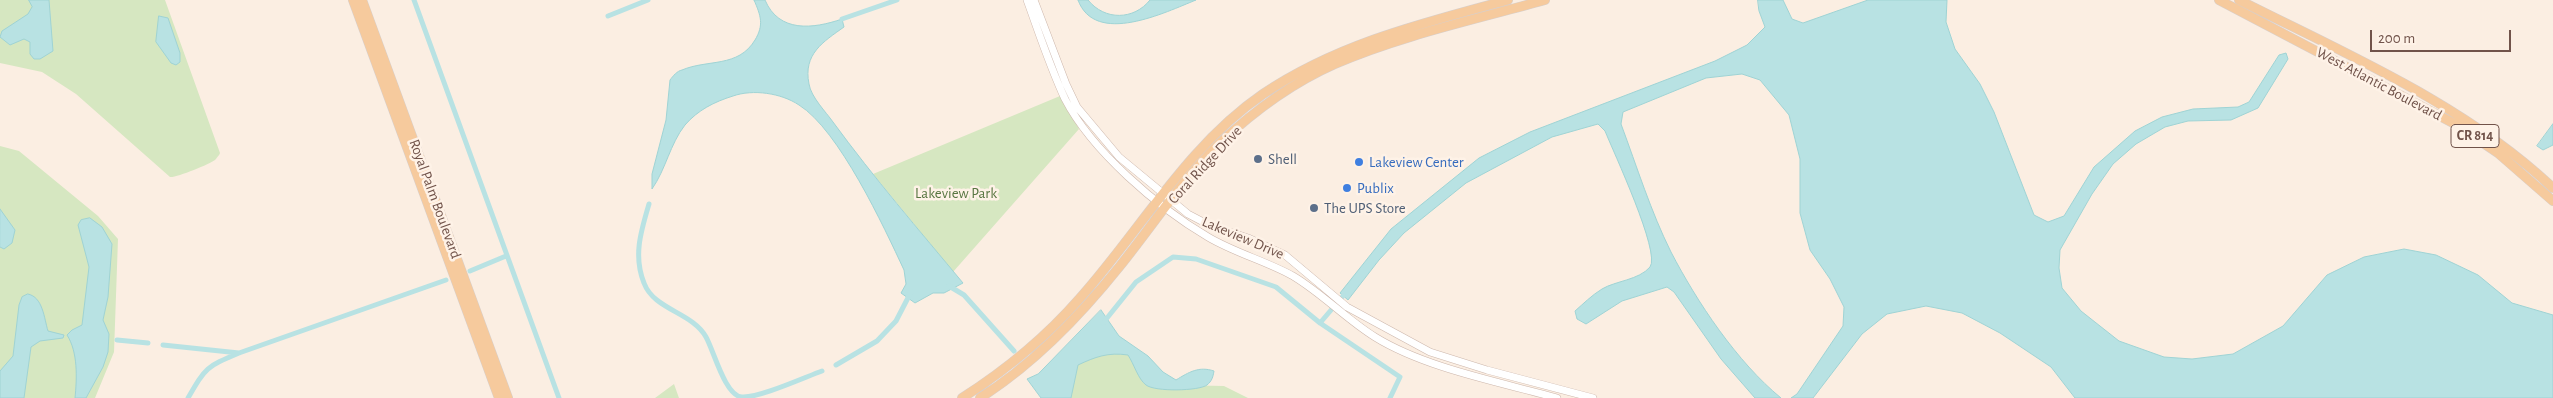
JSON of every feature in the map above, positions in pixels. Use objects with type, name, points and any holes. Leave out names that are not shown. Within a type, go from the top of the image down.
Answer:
[{"type":"main road","name":"Royal Palm Boulevard","points":[[353,0],[499,398]]},
{"type":"main road","name":"Royal Palm Boulevard","points":[[362,0],[508,398]]},
{"type":"main road","name":"Coral Ridge Drive","points":[[980,398],[1015,373],[1087,306],[1165,200],[1192,159],[1237,115],[1262,95],[1296,74],[1364,42],[1508,0]]},
{"type":"main road","name":"Coral Ridge Drive","points":[[962,398],[1011,364],[1049,331],[1165,200],[1219,144],[1268,103],[1296,84],[1368,51],[1545,0]]},
{"type":"main road","name":"West Atlantic Boulevard","points":[[2219,0],[2455,124],[2498,153],[2553,201]]},
{"type":"main road","name":"West Atlantic Boulevard","points":[[2243,1],[2455,113],[2509,150],[2553,188]]},
{"type":"street","name":"Lakeview Drive","points":[[1027,0],[1058,82],[1082,126],[1114,164],[1188,214],[1209,225],[1255,241],[1285,255],[1329,298],[1374,337],[1412,355],[1558,398]]},
{"type":"street","name":"Lakeview Drive","points":[[1034,0],[1066,84],[1077,107],[1119,157],[1208,237],[1278,268],[1329,298]]},
{"type":"street","points":[[2238,10],[2243,1]]},
{"type":"street","points":[[2243,1],[2247,14]]},
{"type":"street","name":"Lakeview Drive","points":[[1344,310],[1442,357],[1593,398]]},
{"type":"green space","points":[[0,0],[165,0],[220,153],[219,155],[215,160],[200,167],[170,177],[76,94],[42,72],[0,63]]},
{"type":"green space","name":"Lakeview Park","points":[[1060,96],[1079,129],[953,272],[873,174]]},
{"type":"green space","points":[[0,146],[19,151],[98,216],[118,239],[114,352],[95,398],[0,398]]},
{"type":"green space","points":[[1117,346],[1176,385],[1224,386],[1248,398],[1067,398],[1064,355]]},
{"type":"green space","points":[[674,384],[679,398],[655,398]]},
{"type":"water","points":[[29,0],[49,0],[53,51],[40,59],[34,59],[30,54],[30,42],[24,39],[10,45],[0,37],[2,31],[28,14],[32,7]]},
{"type":"water","points":[[754,0],[765,0],[771,11],[779,18],[798,26],[820,25],[842,19],[844,27],[822,44],[812,57],[808,74],[810,89],[819,104],[864,163],[963,283],[944,293],[933,293],[915,303],[901,293],[906,284],[904,270],[873,205],[845,157],[814,118],[799,105],[775,95],[767,93],[741,94],[719,101],[701,111],[680,132],[652,189],[652,174],[666,120],[670,80],[680,71],[731,59],[748,49],[760,30],[760,16]]},
{"type":"water","points":[[1078,0],[1088,0],[1103,12],[1119,15],[1136,11],[1150,0],[1196,0],[1150,18],[1115,24],[1099,22],[1087,14]]},
{"type":"water","points":[[1758,0],[1783,0],[1792,19],[1803,23],[1868,0],[1947,0],[1946,22],[1955,49],[1980,84],[1994,112],[2034,215],[2048,222],[2064,216],[2094,167],[2135,131],[2162,117],[2193,109],[2238,107],[2249,102],[2279,55],[2286,53],[2288,59],[2258,108],[2231,120],[2188,121],[2165,127],[2136,144],[2113,164],[2092,194],[2060,250],[2059,268],[2062,288],[2081,311],[2119,341],[2164,357],[2192,359],[2233,354],[2283,326],[2327,275],[2364,257],[2404,249],[2436,255],[2478,275],[2512,303],[2553,315],[2553,398],[2075,398],[2051,367],[2000,333],[1962,313],[1926,306],[1887,314],[1862,334],[1813,398],[1791,398],[1797,394],[1843,326],[1844,307],[1830,279],[1810,250],[1800,213],[1800,159],[1789,115],[1760,80],[1742,74],[1706,78],[1623,112],[1621,124],[1657,221],[1681,271],[1719,330],[1749,367],[1781,398],[1755,398],[1721,359],[1674,292],[1667,287],[1622,301],[1586,324],[1577,319],[1575,311],[1598,291],[1640,275],[1650,267],[1652,258],[1635,201],[1605,131],[1598,124],[1552,137],[1466,183],[1404,233],[1379,260],[1348,300],[1340,293],[1391,229],[1479,158],[1530,132],[1715,61],[1747,45],[1765,27],[1759,11]]},
{"type":"water","points":[[159,16],[168,18],[180,53],[180,62],[176,65],[171,63],[156,42]]},
{"type":"water","points":[[2553,124],[2553,145],[2543,150],[2537,146]]},
{"type":"water","points":[[0,209],[15,230],[12,243],[4,249],[0,247]]},
{"type":"water","points":[[90,218],[102,227],[112,244],[108,297],[103,320],[109,334],[108,352],[103,367],[86,398],[75,398],[75,357],[67,335],[82,325],[89,267],[78,225],[81,220]]},
{"type":"water","points":[[28,294],[37,299],[40,304],[48,331],[64,335],[63,338],[40,341],[31,347],[24,398],[0,398],[0,371],[13,356],[19,305],[22,297]]},
{"type":"water","points":[[1101,310],[1119,336],[1148,356],[1163,372],[1176,380],[1194,371],[1204,369],[1214,371],[1213,377],[1207,385],[1195,389],[1158,389],[1146,385],[1128,355],[1108,355],[1078,365],[1071,398],[1041,398],[1027,379],[1038,374]]},
{"type":"waterway","points":[[414,0],[559,398]]},
{"type":"waterway","points":[[608,16],[648,0]]},
{"type":"waterway","points":[[842,19],[897,0]]},
{"type":"waterway","points":[[649,204],[639,244],[639,263],[644,283],[656,299],[700,329],[706,337],[725,381],[736,395],[742,397],[759,394],[822,371]]},
{"type":"waterway","points":[[470,271],[506,256]]},
{"type":"waterway","points":[[1103,323],[1136,282],[1173,257],[1196,259],[1276,287],[1320,323],[1400,377],[1390,398]]},
{"type":"waterway","points":[[188,398],[203,374],[213,365],[228,358],[446,280]]},
{"type":"waterway","points":[[949,286],[964,295],[1014,351]]},
{"type":"waterway","points":[[836,365],[877,341],[896,321],[911,292]]},
{"type":"waterway","points":[[1320,323],[1343,296]]},
{"type":"waterway","points":[[117,340],[148,343]]},
{"type":"waterway","points":[[163,345],[239,353]]},
{"type":"place","name":"Shell","points":[[1258,159]]},
{"type":"place","name":"Lakeview Center","points":[[1359,162]]},
{"type":"place","name":"Publix","points":[[1347,188]]},
{"type":"place","name":"The UPS Store","points":[[1314,208]]}]
